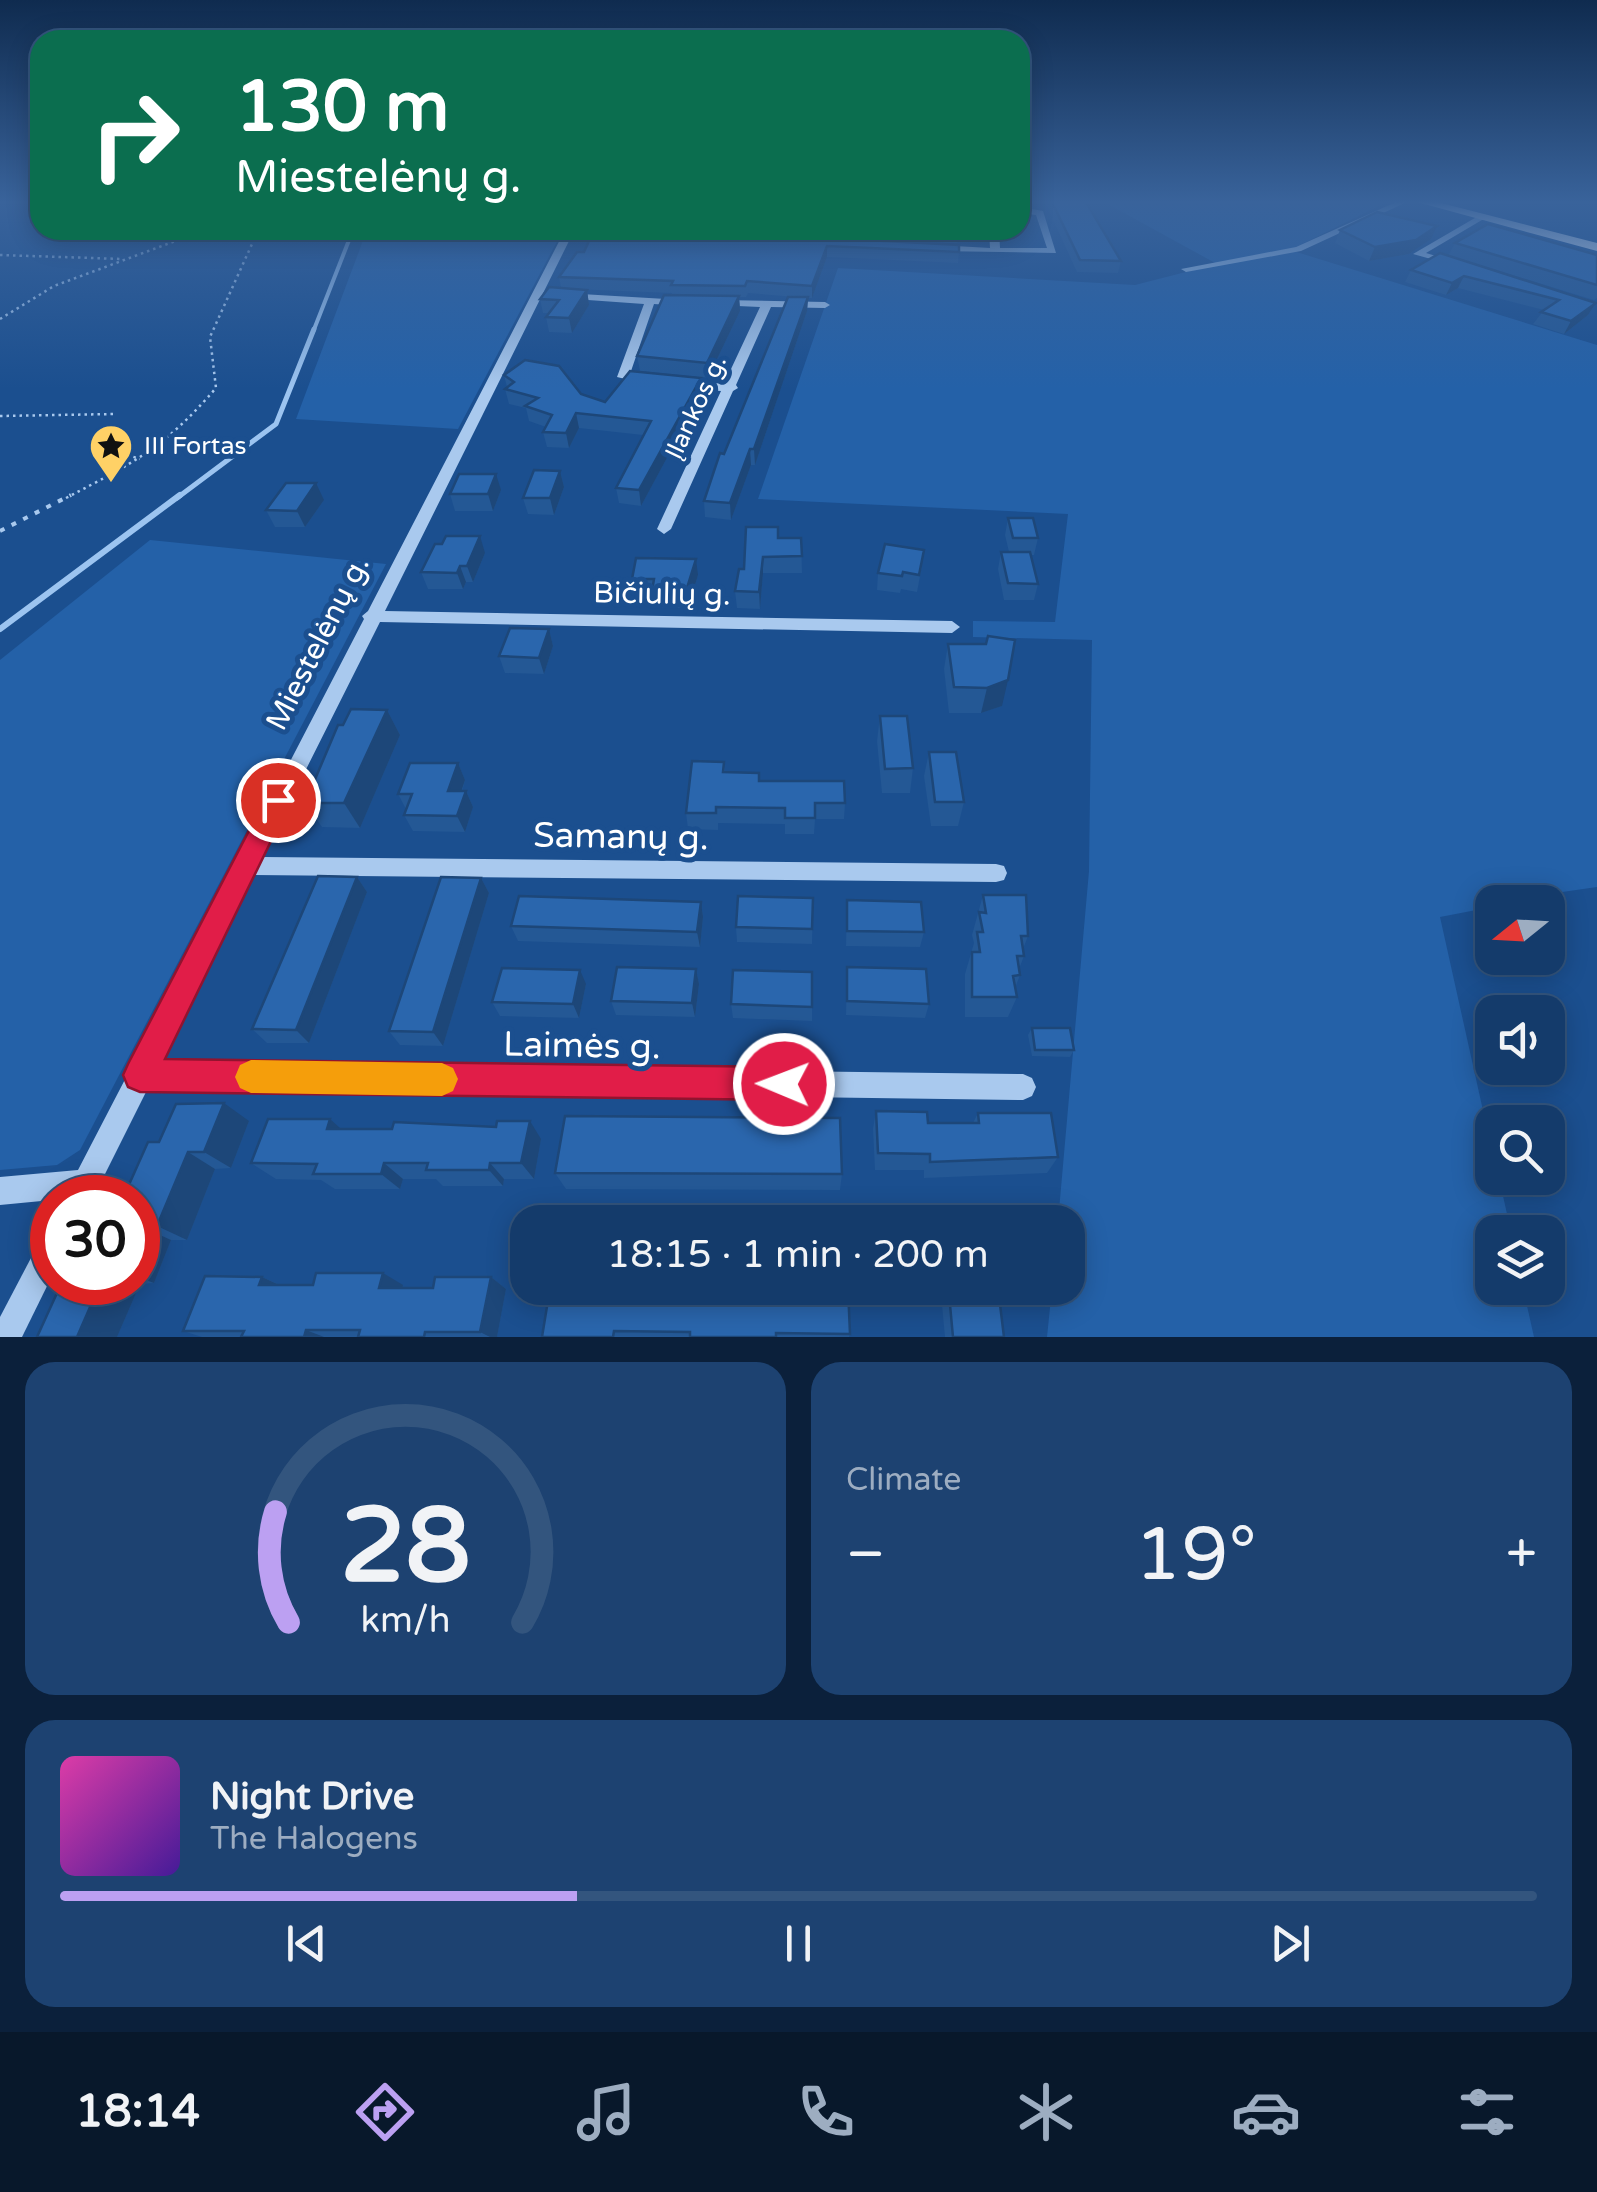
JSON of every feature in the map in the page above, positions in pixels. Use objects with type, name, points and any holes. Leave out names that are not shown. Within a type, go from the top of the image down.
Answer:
[{"type":"street","name":"Miestelėnų g.","points":[[90,1175],[370,616],[553,264]]},
{"type":"street","points":[[1186,269],[1212,264]]},
{"type":"street","points":[[1453,264],[1472,270]]},
{"type":"street","points":[[538,294],[650,302],[825,305]]},
{"type":"street","points":[[650,302],[623,377],[732,388]]},
{"type":"street","name":"Įlankos g.","points":[[664,529],[768,304]]},
{"type":"street","name":"Bičiulių g.","points":[[370,616],[952,626]]},
{"type":"street","name":"Samanų g.","points":[[245,866],[996,873]]},
{"type":"street","name":"Laimės g.","points":[[140,1075],[1023,1087]]},
{"type":"street","points":[[0,1191],[30,1191]]},
{"type":"street","points":[[6,1337],[30,1290]]},
{"type":"path","points":[[0,319],[54,286],[115,264]]},
{"type":"path","points":[[0,532],[140,460],[176,434],[216,388],[210,337],[243,264]]},
{"type":"path","points":[[0,416],[115,414]]},
{"type":"path","points":[[121,453],[140,460]]},
{"type":"shaded area","points":[[354,264],[545,264],[458,429],[296,419]]},
{"type":"shaded area","points":[[1215,264],[1337,264],[1597,345],[1597,887],[1565,892],[1565,885],[1475,885],[1475,910],[1440,917],[1482,1105],[1475,1105],[1475,1195],[1503,1195],[1507,1215],[1475,1215],[1475,1305],[1527,1305],[1534,1337],[1047,1337],[1050,1305],[1085,1305],[1085,1205],[1060,1205],[1089,871],[1092,640],[973,637],[973,621],[1055,622],[1068,514],[758,499],[838,268],[1135,285]]},
{"type":"shaded area","points":[[150,540],[386,564],[80,1150],[57,1165],[0,1170],[0,660]]},
{"type":"building","points":[[568,264],[820,264],[812,286],[747,281],[745,286],[671,285],[673,281],[559,277]]},
{"type":"building","points":[[1421,264],[1476,264],[1596,303],[1571,321],[1541,312],[1559,300],[1464,276],[1452,283],[1411,270]]},
{"type":"building","points":[[1527,264],[1597,264],[1597,285]]},
{"type":"building","points":[[549,287],[587,290],[569,318],[546,317],[559,300],[540,299]]},
{"type":"building","points":[[664,295],[739,296],[707,363],[637,356]]},
{"type":"building","points":[[788,297],[808,297],[754,449],[750,449],[730,503],[704,501],[720,453],[724,454]]},
{"type":"building","points":[[525,360],[559,366],[581,394],[605,402],[630,371],[701,378],[639,490],[616,488],[651,421],[576,413],[566,433],[543,432],[552,415],[525,406],[538,398],[505,389],[514,382],[504,375]]},
{"type":"building","points":[[534,470],[560,471],[550,498],[523,498]]},
{"type":"building","points":[[459,474],[496,474],[488,494],[450,494]]},
{"type":"building","points":[[286,483],[316,483],[297,511],[266,510]]},
{"type":"building","points":[[1008,518],[1033,518],[1038,538],[1013,538]]},
{"type":"building","points":[[746,527],[778,527],[778,538],[801,538],[802,556],[763,557],[759,592],[735,591],[739,569],[744,569]]},
{"type":"building","points":[[446,536],[480,536],[467,566],[460,566],[457,573],[421,572],[435,544],[442,544]]},
{"type":"building","points":[[885,544],[924,550],[919,575],[878,573]]},
{"type":"building","points":[[1001,552],[1030,552],[1038,584],[1008,583]]},
{"type":"building","points":[[636,558],[696,559],[686,591],[652,591],[654,579],[632,579]]},
{"type":"building","points":[[510,628],[549,629],[539,658],[499,656]]},
{"type":"building","points":[[988,636],[1015,640],[1008,680],[987,688],[954,687],[948,644],[986,644]]},
{"type":"building","points":[[351,709],[387,710],[344,803],[305,803],[338,725],[343,725]]},
{"type":"building","points":[[880,716],[907,716],[913,768],[885,769]]},
{"type":"building","points":[[929,752],[956,752],[964,802],[935,802]]},
{"type":"building","points":[[692,761],[724,762],[723,772],[759,773],[759,781],[844,781],[845,803],[815,803],[815,818],[785,818],[785,808],[716,807],[716,813],[686,813]]},
{"type":"building","points":[[410,763],[458,763],[448,791],[466,791],[457,816],[404,815],[412,794],[398,794]]},
{"type":"building","points":[[318,876],[357,877],[296,1030],[252,1029]]},
{"type":"building","points":[[441,877],[481,878],[433,1032],[389,1031]]},
{"type":"building","points":[[983,895],[1026,895],[1028,936],[1021,936],[1024,956],[1017,956],[1020,975],[1013,976],[1017,997],[972,997],[972,952],[980,952],[977,932],[983,932],[979,912],[986,913]]},
{"type":"building","points":[[519,896],[701,902],[697,932],[511,926]]},
{"type":"building","points":[[738,896],[813,898],[812,929],[736,927]]},
{"type":"building","points":[[847,900],[921,902],[924,932],[847,931]]},
{"type":"building","points":[[617,967],[696,969],[692,1003],[611,1001]]},
{"type":"building","points":[[847,967],[926,969],[929,1004],[847,1001]]},
{"type":"building","points":[[502,968],[580,970],[573,1004],[492,1002]]},
{"type":"building","points":[[733,970],[812,972],[812,1007],[731,1004]]},
{"type":"building","points":[[1032,1028],[1070,1028],[1074,1050],[1035,1050]]},
{"type":"building","points":[[224,1103],[204,1152],[188,1152],[160,1219],[160,1175],[133,1175],[148,1142],[159,1142],[176,1104]]},
{"type":"building","points":[[876,1111],[927,1112],[928,1123],[979,1123],[978,1113],[1051,1113],[1058,1157],[930,1162],[930,1154],[878,1153]]},
{"type":"building","points":[[565,1116],[840,1118],[842,1174],[555,1173]]},
{"type":"building","points":[[268,1119],[330,1119],[327,1129],[392,1129],[394,1122],[496,1127],[497,1121],[530,1121],[521,1163],[490,1163],[489,1170],[426,1170],[428,1163],[384,1163],[381,1174],[313,1174],[317,1164],[251,1163]]},
{"type":"building","points":[[316,1273],[383,1273],[379,1288],[433,1288],[435,1277],[491,1277],[480,1332],[358,1337],[360,1330],[306,1330],[304,1337],[241,1337],[244,1331],[183,1331],[205,1276],[262,1277],[259,1285],[313,1285]]},
{"type":"building","points":[[52,1305],[91,1305],[77,1337],[37,1337]]},
{"type":"building","points":[[547,1305],[849,1305],[850,1334],[690,1337],[690,1332],[614,1331],[613,1337],[542,1337]]},
{"type":"building","points":[[950,1305],[1000,1305],[1004,1337],[953,1337]]},
{"type":"waterway","points":[[313,332],[340,264]]},
{"type":"waterway","points":[[177,498],[276,424],[314,329]]},
{"type":"waterway","points":[[0,629],[180,495]]},
{"type":"slow traffic","points":[[251,1077],[442,1079]]},
{"type":"place","name":"III Fortas","points":[[111,484]]},
{"type":"route","points":[[278,800],[140,1075],[784,1084]]}]
